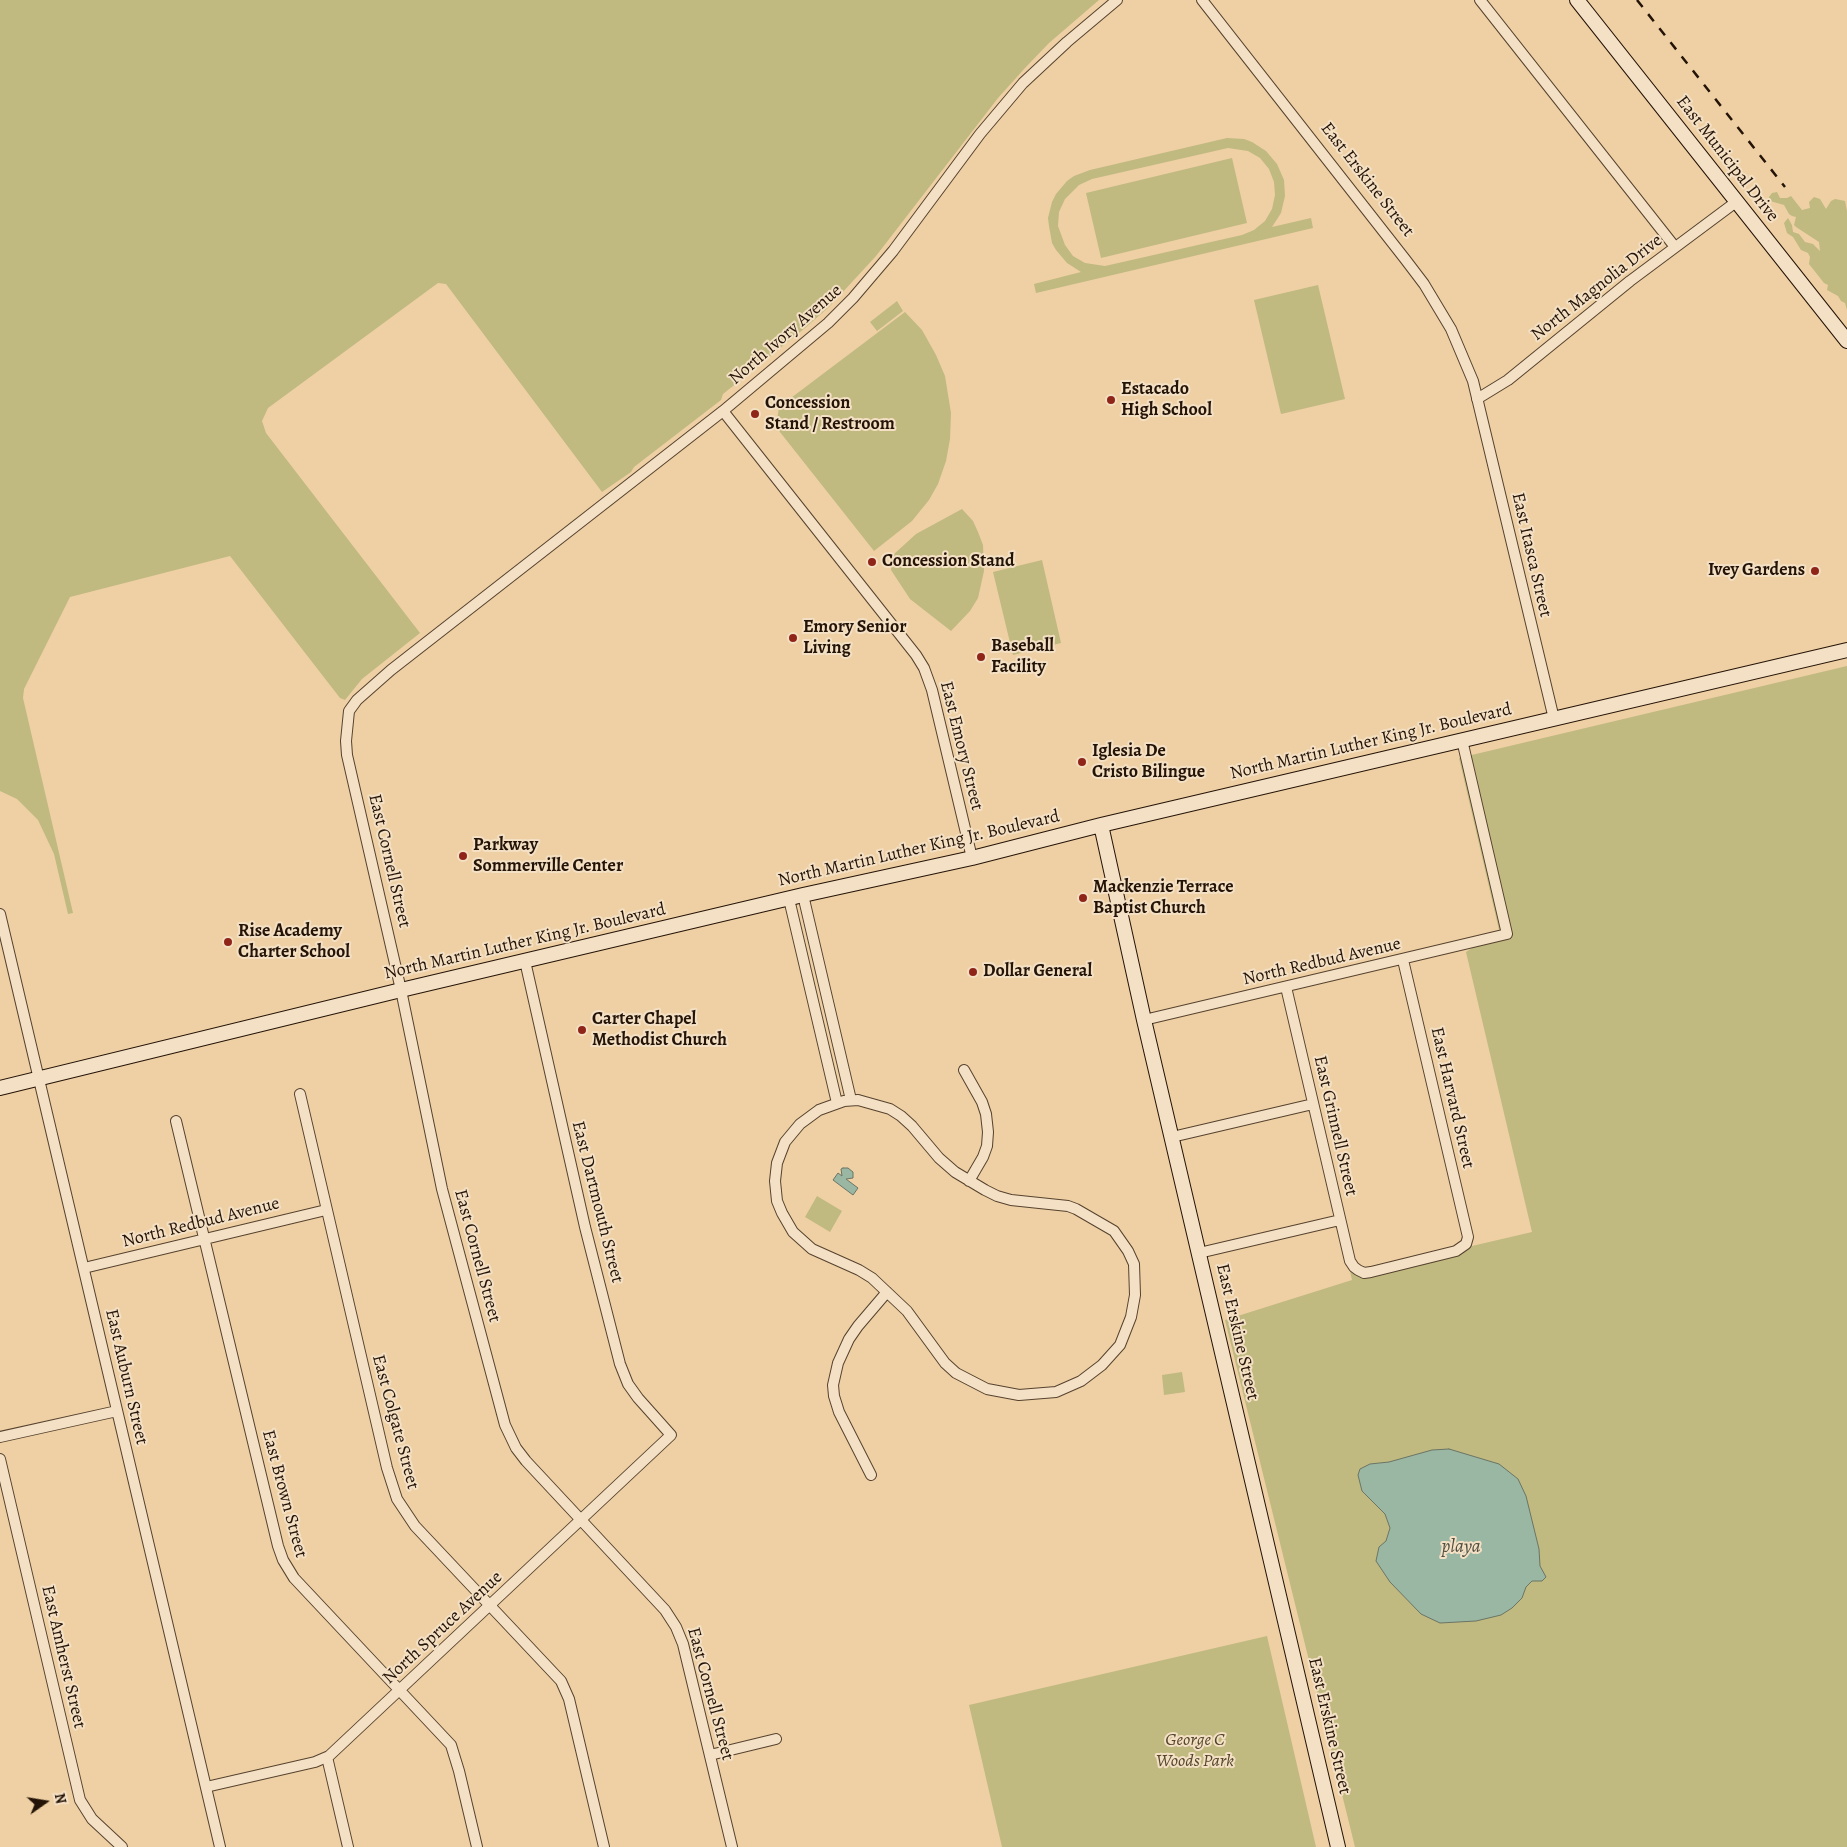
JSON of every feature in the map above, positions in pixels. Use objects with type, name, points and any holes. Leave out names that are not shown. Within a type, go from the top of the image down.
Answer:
[{"type":"main road","name":"East Municipal Drive","points":[[1578,0],[1847,340]]},
{"type":"main road","name":"North Martin Luther King Jr. Boulevard","points":[[0,1088],[401,990],[789,898],[972,858],[1101,825],[1847,650]]},
{"type":"main road","name":"East Erskine Street","points":[[1101,825],[1144,1020],[1338,1847]]},
{"type":"street","name":"North Ivory Avenue","points":[[425,644],[805,344],[853,298],[893,252],[980,134],[1023,83],[1067,42],[1117,0]]},
{"type":"street","name":"East Erskine Street","points":[[1202,0],[1424,284],[1455,338],[1473,381],[1477,399]]},
{"type":"street","points":[[1480,0],[1675,247]]},
{"type":"street","name":"North Magnolia Drive","points":[[1477,399],[1508,380],[1630,281],[1736,202]]},
{"type":"street","name":"East Itasca Street","points":[[1477,399],[1554,718]]},
{"type":"street","name":"East Emory Street","points":[[722,411],[916,655],[924,668],[932,690],[972,858]]},
{"type":"street","name":"East Cornell Street","points":[[425,644],[357,700],[349,711],[346,741],[347,755],[401,990],[442,1189],[509,1436],[526,1461],[665,1610],[676,1627],[683,1644],[732,1847]]},
{"type":"street","name":"North Redbud Avenue","points":[[1144,1020],[1507,934],[1462,740]]},
{"type":"street","points":[[803,895],[851,1100]]},
{"type":"street","points":[[789,898],[837,1103]]},
{"type":"street","name":"East Auburn Street","points":[[0,914],[220,1847]]},
{"type":"street","name":"East Harvard Street","points":[[1358,1270],[1364,1273],[1371,1272],[1456,1251],[1466,1244],[1467,1230],[1403,960]]},
{"type":"street","name":"East Dartmouth Street","points":[[525,961],[585,1227],[620,1364],[628,1384],[638,1398],[671,1435]]},
{"type":"street","name":"East Grinnell Street","points":[[1286,987],[1350,1260],[1358,1270]]},
{"type":"street","points":[[964,1070],[982,1102],[986,1114],[988,1132],[984,1157],[969,1181]]},
{"type":"street","name":"East Colgate Street","points":[[300,1094],[387,1468],[397,1499],[415,1526],[548,1667],[566,1691],[604,1847]]},
{"type":"street","points":[[851,1100],[875,1104],[890,1109],[901,1116],[939,1158],[955,1172],[998,1196],[1011,1200],[1068,1206],[1079,1210],[1114,1231],[1130,1254],[1135,1274],[1134,1307],[1120,1345],[1102,1365],[1081,1381],[1056,1392],[1031,1396],[1003,1394],[987,1389],[956,1373],[944,1363],[918,1324],[888,1292],[859,1270],[821,1254],[802,1242],[787,1223],[777,1201],[775,1172],[780,1153],[791,1133],[807,1117],[837,1103],[851,1100]]},
{"type":"street","points":[[1172,1137],[1313,1104]]},
{"type":"street","name":"East Brown Street","points":[[176,1120],[278,1546],[283,1560],[294,1578],[451,1745],[477,1847]]},
{"type":"street","name":"North Redbud Avenue","points":[[84,1268],[326,1210]]},
{"type":"street","points":[[1199,1253],[1340,1220]]},
{"type":"street","points":[[871,1474],[839,1412],[833,1385],[838,1363],[849,1339],[888,1292]]},
{"type":"street","points":[[0,1437],[117,1411]]},
{"type":"street","name":"North Spruce Avenue","points":[[206,1787],[315,1762],[327,1757],[671,1435]]},
{"type":"street","name":"East Amherst Street","points":[[0,1459],[80,1800],[92,1819],[122,1847]]},
{"type":"street","points":[[710,1755],[776,1739]]},
{"type":"street","points":[[327,1757],[348,1847]]},
{"type":"green space","points":[[0,0],[1099,0],[1049,43],[998,98],[876,256],[829,307],[723,394],[721,400],[634,467],[631,472],[602,492],[446,284],[438,283],[268,408],[262,421],[266,433],[420,633],[362,679],[345,700],[340,698],[230,556],[70,597],[24,689],[23,698],[73,913],[68,914],[54,854],[38,820],[17,799],[0,791]]},
{"type":"green space","points":[[1227,138],[1244,139],[1266,151],[1277,164],[1284,180],[1285,196],[1281,213],[1272,227],[1311,218],[1313,228],[1036,293],[1034,284],[1081,272],[1067,263],[1056,250],[1052,243],[1048,218],[1056,194],[1067,181],[1090,170]],"holes":[[[1228,148],[1248,151],[1260,158],[1269,169],[1274,182],[1275,195],[1272,209],[1265,221],[1254,230],[1242,235],[1105,266],[1085,263],[1073,256],[1065,245],[1058,226],[1059,212],[1065,199],[1079,185],[1092,179]]]},
{"type":"green space","points":[[1232,158],[1247,223],[1101,258],[1086,193]]},
{"type":"green space","points":[[1777,192],[1780,198],[1791,196],[1802,210],[1810,208],[1809,202],[1814,197],[1820,199],[1826,209],[1831,201],[1835,199],[1845,201],[1847,211],[1847,310],[1845,303],[1838,296],[1827,290],[1828,285],[1824,283],[1809,264],[1810,257],[1808,253],[1801,250],[1793,237],[1787,233],[1784,223],[1788,218],[1793,232],[1799,234],[1805,242],[1813,244],[1820,251],[1819,242],[1794,225],[1796,217],[1789,214],[1784,205],[1770,201],[1769,197],[1772,193]]},
{"type":"green space","points":[[1318,285],[1345,399],[1281,414],[1254,300]]},
{"type":"green space","points":[[897,301],[903,311],[877,331],[870,322]]},
{"type":"green space","points":[[905,312],[922,330],[945,376],[951,413],[950,439],[946,461],[938,484],[929,500],[912,521],[874,551],[776,427],[779,407]]},
{"type":"green space","points":[[962,509],[973,521],[983,545],[984,571],[978,598],[970,611],[951,631],[910,599],[891,570],[893,555],[916,534]]},
{"type":"green space","points":[[1042,560],[1061,643],[1013,655],[993,572]]},
{"type":"green space","points":[[1847,666],[1847,1847],[1355,1847],[1225,1320],[1352,1280],[1350,1271],[1471,1243],[1472,1246],[1532,1232],[1466,952],[1499,930],[1459,758]]},
{"type":"green space","points":[[817,1196],[842,1211],[830,1232],[805,1217]]},
{"type":"green space","points":[[1182,1372],[1185,1392],[1164,1395],[1162,1375]]},
{"type":"green space","name":"George C Woods Park","points":[[1267,1636],[1316,1847],[1002,1847],[969,1705]]},
{"type":"water","points":[[848,1168],[853,1172],[853,1178],[846,1179],[858,1188],[853,1195],[833,1180],[838,1173],[842,1176],[841,1169]]},
{"type":"water","name":"playa","points":[[1449,1449],[1499,1464],[1518,1479],[1526,1496],[1539,1549],[1540,1566],[1546,1577],[1542,1581],[1532,1581],[1526,1587],[1522,1598],[1501,1615],[1476,1621],[1440,1623],[1421,1614],[1390,1582],[1376,1561],[1379,1547],[1386,1541],[1390,1528],[1385,1514],[1362,1491],[1358,1475],[1360,1469],[1370,1464],[1389,1462],[1432,1450]]},
{"type":"railway","points":[[1637,0],[1785,187]]},
{"type":"place","name":"Estacado High School","points":[[1111,400]]},
{"type":"place","name":"Concession Stand / Restroom","points":[[755,414]]},
{"type":"place","name":"Concession Stand","points":[[872,562]]},
{"type":"place","name":"Ivey Gardens","points":[[1815,571]]},
{"type":"place","name":"Emory Senior Living","points":[[793,638]]},
{"type":"place","name":"Baseball Facility","points":[[981,657]]},
{"type":"place","name":"Iglesia De Cristo Bilingue","points":[[1082,762]]},
{"type":"place","name":"Parkway Sommerville Center","points":[[463,856]]},
{"type":"place","name":"Mackenzie Terrace Baptist Church","points":[[1083,898]]},
{"type":"place","name":"Rise Academy Charter School","points":[[228,942]]},
{"type":"place","name":"Dollar General","points":[[973,972]]},
{"type":"place","name":"Carter Chapel Methodist Church","points":[[582,1030]]}]
